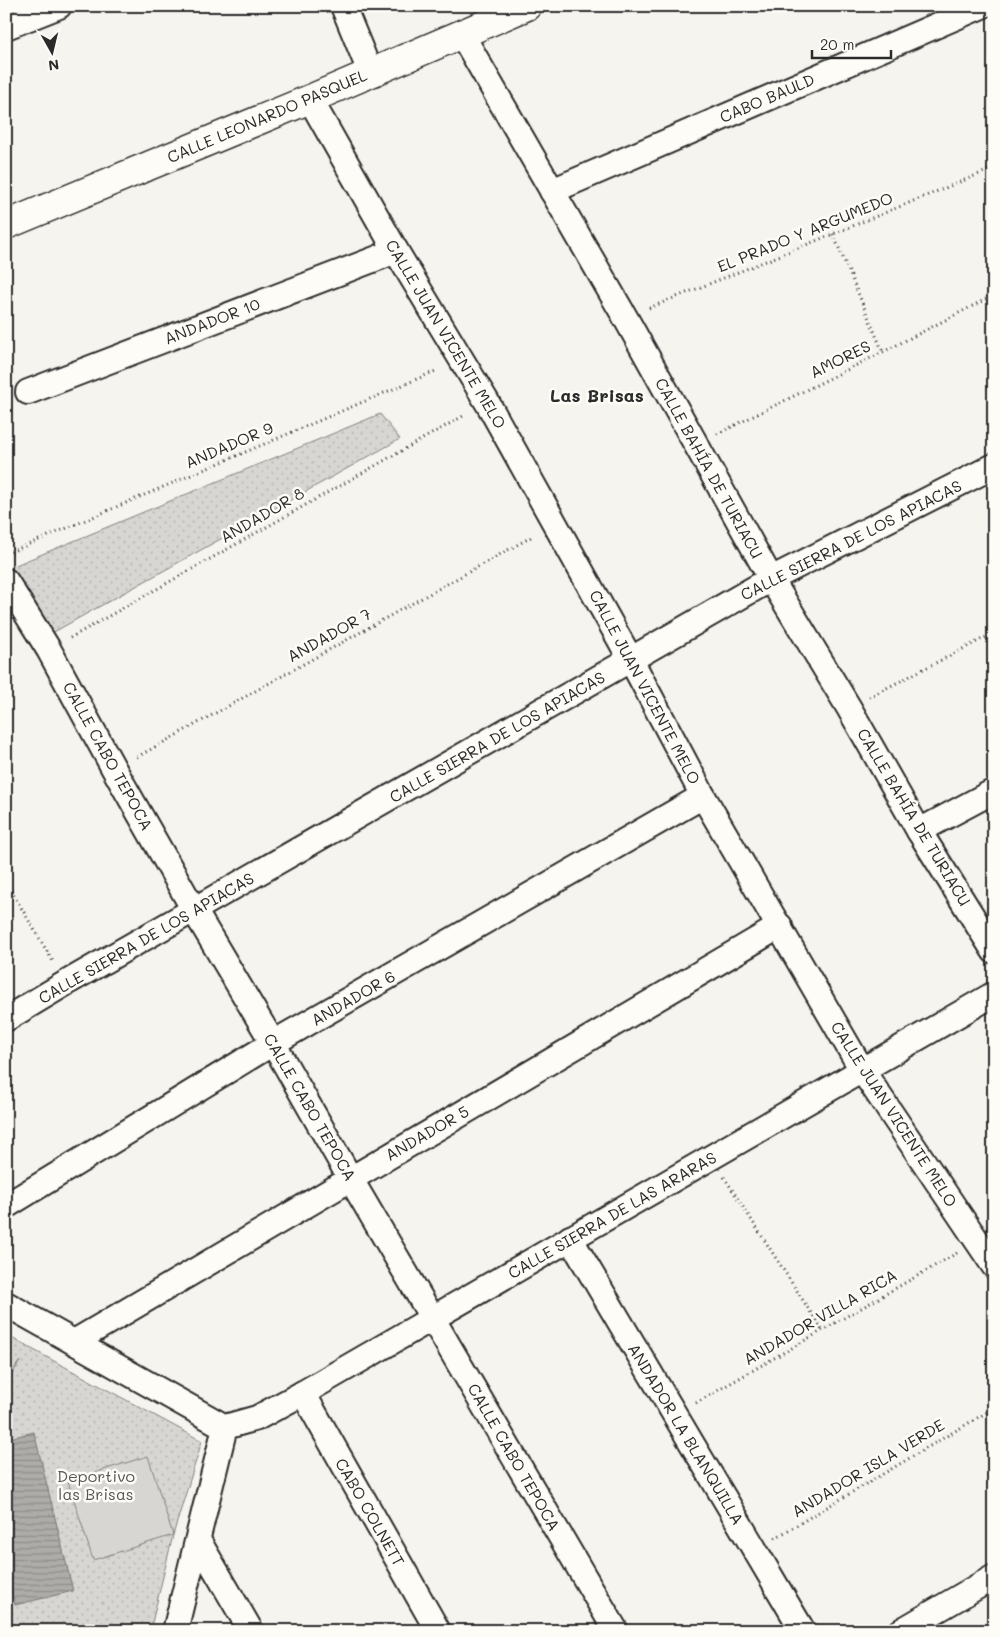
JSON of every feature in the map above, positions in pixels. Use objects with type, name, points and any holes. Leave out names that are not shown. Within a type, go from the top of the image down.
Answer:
[{"type":"street","points":[[6,27],[59,6]]},
{"type":"street","points":[[343,6],[370,72]]},
{"type":"street","name":"CALLE LEONARDO PASQUEL","points":[[6,225],[310,99],[527,6]]},
{"type":"street","name":"CABO BAULD","points":[[552,191],[982,6]]},
{"type":"street","name":"CALLE BAHÍA DE TURIACU","points":[[461,33],[625,317],[771,579],[849,708],[919,831],[990,938]]},
{"type":"street","name":"CALLE JUAN VICENTE MELO","points":[[310,99],[396,251],[487,402],[631,660],[703,796],[862,1070],[994,1266]]},
{"type":"street","name":"ANDADOR 10","points":[[28,392],[396,251]]},
{"type":"street","name":"CALLE SIERRA DE LOS APIACAS","points":[[6,1019],[771,579],[994,466]]},
{"type":"street","name":"CALLE CABO TEPOCA","points":[[6,581],[49,650],[194,910],[616,1631]]},
{"type":"street","points":[[919,831],[994,791]]},
{"type":"street","name":"ANDADOR 6","points":[[6,1206],[273,1043],[703,796]]},
{"type":"street","name":"ANDADOR 5","points":[[74,1342],[780,926]]},
{"type":"street","name":"CALLE SIERRA DE LAS ARARAS","points":[[225,1427],[257,1418],[302,1393],[994,994]]},
{"type":"street","name":"ANDADOR LA BLANQUILLA","points":[[570,1238],[803,1631]]},
{"type":"street","points":[[6,1304],[225,1427],[175,1631]]},
{"type":"street","name":"CABO COLNETT","points":[[302,1393],[438,1631]]},
{"type":"street","points":[[198,1540],[251,1631]]},
{"type":"street","points":[[901,1631],[994,1577]]},
{"type":"path","name":"EL PRADO Y ARGUMEDO","points":[[625,317],[994,168]]},
{"type":"path","points":[[834,234],[882,352]]},
{"type":"path","name":"AMORES","points":[[697,444],[994,295]]},
{"type":"path","name":"ANDADOR 9","points":[[6,554],[462,360]]},
{"type":"path","name":"ANDADOR 8","points":[[49,650],[487,402]]},
{"type":"path","name":"ANDADOR 7","points":[[114,769],[555,523]]},
{"type":"path","points":[[849,708],[994,633]]},
{"type":"path","points":[[6,882],[66,983]]},
{"type":"path","points":[[712,1158],[822,1330]]},
{"type":"path","name":"ANDADOR VILLA RICA","points":[[674,1415],[978,1242]]},
{"type":"path","name":"ANDADOR ISLA VERDE","points":[[755,1550],[994,1408]]},
{"type":"green space","points":[[380,414],[400,439],[52,633],[11,567]]},
{"type":"green space","name":"Deportivo las Brisas","points":[[6,1335],[202,1441],[173,1535],[150,1631],[6,1631],[6,1385],[20,1361],[6,1379]]},
{"type":"green space","points":[[148,1456],[173,1535],[93,1560],[68,1481]]},
{"type":"shaded area","points":[[34,1432],[73,1591],[15,1605],[6,1571],[6,1439]]},
{"type":"district","name":"Las Brisas","points":[[597,396]]}]
